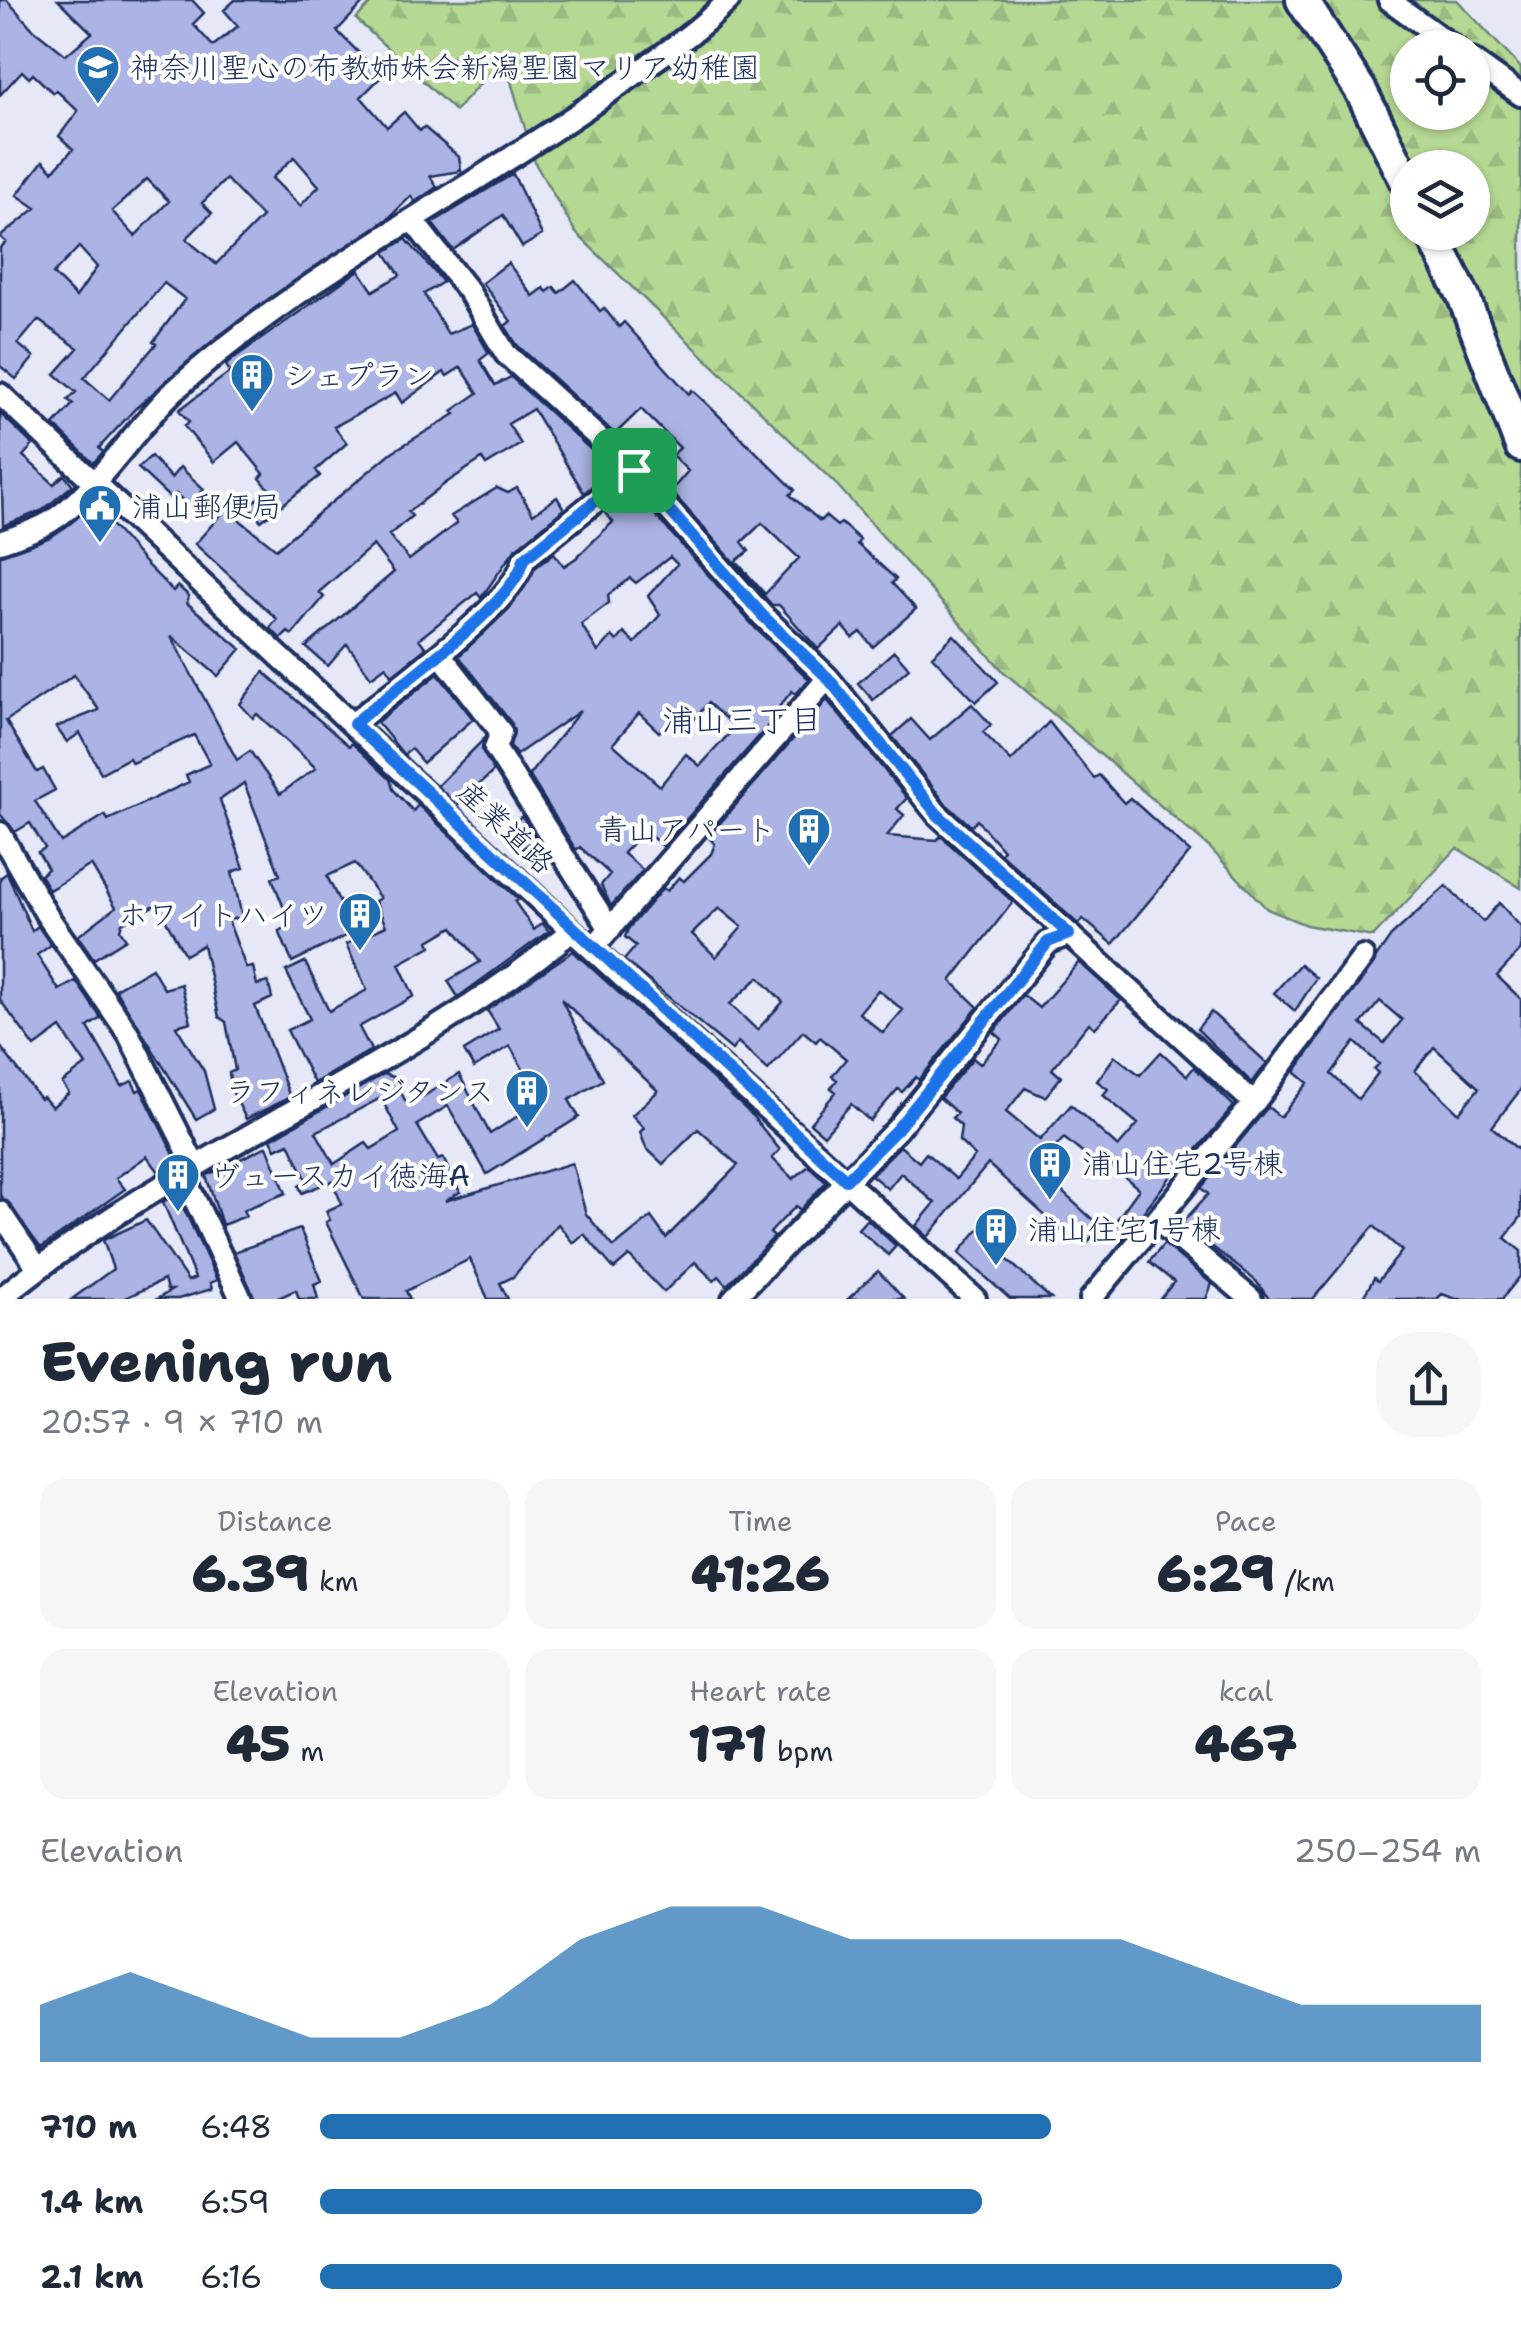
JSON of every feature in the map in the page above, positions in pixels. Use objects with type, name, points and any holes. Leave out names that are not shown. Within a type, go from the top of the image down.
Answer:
[{"type":"highway","points":[[1302,0],[1361,91],[1390,150]]},
{"type":"highway","points":[[1440,250],[1464,298],[1521,446]]},
{"type":"street","points":[[0,542],[51,522],[94,480],[146,416],[208,360],[292,297],[518,157],[666,52],[729,0]]},
{"type":"street","points":[[1388,0],[1430,30]]},
{"type":"street","points":[[1490,72],[1521,94]]},
{"type":"street","points":[[413,222],[469,292],[506,354],[634,470],[762,615],[828,678],[937,814],[1254,1102]]},
{"type":"street","name":"産業道路","points":[[0,394],[572,931],[976,1299]]},
{"type":"street","points":[[354,724],[440,654],[520,578],[524,559],[634,470]]},
{"type":"street","points":[[440,654],[502,732],[495,748],[610,929]]},
{"type":"street","points":[[592,949],[828,678]]},
{"type":"street","points":[[0,833],[7,859],[128,1032],[240,1299]]},
{"type":"street","points":[[0,1299],[120,1211],[508,984],[572,931]]},
{"type":"street","points":[[733,1299],[897,1129],[1048,942],[1069,934]]},
{"type":"street","points":[[1091,1299],[1254,1102],[1363,958]]},
{"type":"street","points":[[0,1212],[38,1268]]},
{"type":"street","points":[[1157,1220],[1251,1299]]},
{"type":"green space","points":[[374,0],[1457,0],[1485,30],[1390,30],[1390,130],[1490,130],[1490,35],[1521,68],[1521,888],[1457,848],[1373,937],[1306,925],[1267,909],[1210,848],[1004,672],[837,485],[576,233],[536,165],[504,58],[455,111],[356,19]]},
{"type":"building","points":[[0,0],[7,0],[32,28],[66,55],[92,33],[58,0],[192,0],[204,13],[193,24],[213,46],[238,26],[224,10],[235,0],[366,0],[337,31],[382,76],[361,97],[387,127],[404,112],[420,131],[424,127],[459,157],[461,171],[430,176],[437,187],[415,202],[411,196],[389,218],[217,337],[135,409],[99,448],[103,452],[93,463],[54,425],[73,404],[68,400],[76,392],[55,374],[78,348],[38,320],[18,344],[34,357],[16,379],[0,366],[0,248],[6,242],[0,237],[36,208],[17,195],[43,161],[53,171],[73,149],[59,136],[78,111],[56,90],[53,93],[33,74],[29,78],[22,71],[0,95]],"holes":[[[294,157],[319,186],[300,206],[272,178]],[[147,179],[169,201],[135,236],[112,211]],[[226,179],[262,217],[216,264],[186,239],[212,213],[202,203]],[[79,247],[97,267],[76,297],[53,274]],[[164,283],[185,299],[153,342],[156,344],[109,400],[84,378]]]},
{"type":"building","points":[[513,174],[542,235],[522,247],[503,215],[453,250],[432,223]]},
{"type":"building","points":[[406,239],[443,282],[424,294],[448,334],[472,324],[489,353],[480,360],[495,385],[511,377],[601,459],[598,461],[608,473],[584,493],[533,409],[508,424],[521,444],[486,465],[482,459],[446,483],[408,512],[412,516],[389,535],[409,560],[457,523],[451,516],[497,488],[508,493],[517,488],[533,514],[557,497],[564,509],[515,549],[481,598],[477,593],[419,639],[426,648],[392,675],[386,666],[371,677],[347,644],[328,666],[306,647],[394,572],[373,545],[319,592],[324,597],[292,635],[288,632],[281,639],[270,628],[277,619],[195,544],[226,509],[276,549],[392,452],[455,414],[452,411],[478,393],[461,367],[447,376],[444,372],[402,403],[396,393],[334,427],[347,443],[316,470],[320,476],[261,521],[249,506],[269,489],[260,478],[264,474],[238,442],[214,462],[184,426],[189,422],[179,410],[230,372],[226,365],[234,358],[359,270],[373,291],[400,275],[385,252]]},
{"type":"building","points":[[508,263],[533,296],[544,288],[547,292],[554,287],[559,293],[575,280],[600,311],[604,308],[619,327],[624,322],[689,394],[692,390],[795,490],[790,495],[820,521],[825,516],[837,526],[841,523],[860,540],[857,544],[896,579],[892,583],[916,609],[873,647],[861,632],[853,638],[843,626],[818,649],[779,605],[772,605],[671,491],[688,471],[672,455],[680,448],[641,409],[615,434],[517,345],[505,326],[511,321],[482,283]],"holes":[[[762,523],[799,558],[765,594],[736,561],[749,551],[742,542]]]},
{"type":"building","points":[[0,413],[33,445],[23,456],[54,484],[64,475],[73,485],[43,510],[3,526]]},
{"type":"building","points":[[151,456],[171,478],[180,467],[204,489],[189,506],[176,494],[171,499],[138,468]]},
{"type":"building","points":[[632,489],[756,629],[809,679],[796,694],[792,691],[770,718],[773,720],[663,846],[644,831],[623,853],[643,870],[611,906],[601,885],[610,874],[580,847],[576,850],[529,775],[580,711],[516,755],[510,746],[512,724],[459,656],[510,608],[535,568],[554,553],[564,566],[613,522],[604,512]],"holes":[[[670,557],[677,564],[648,596],[660,615],[635,643],[624,633],[617,641],[612,636],[598,652],[581,624],[609,603],[608,595],[630,578],[636,583]],[[708,703],[735,727],[700,766],[686,754],[660,786],[613,744],[639,713],[659,732],[673,717],[687,728]]]},
{"type":"building","points":[[93,504],[173,591],[178,586],[189,596],[187,603],[241,649],[218,676],[171,636],[237,760],[250,751],[280,794],[316,768],[257,714],[253,718],[240,704],[264,672],[349,746],[352,743],[390,779],[393,789],[413,811],[418,805],[518,899],[515,902],[534,930],[542,923],[549,931],[458,997],[448,981],[480,962],[453,927],[429,941],[431,946],[399,964],[414,996],[359,1027],[371,1050],[314,1083],[287,1030],[310,1019],[286,971],[305,962],[329,1011],[367,990],[346,944],[386,926],[375,901],[380,898],[355,863],[327,876],[354,932],[292,962],[279,931],[291,926],[272,878],[280,875],[244,783],[220,800],[244,868],[232,872],[242,917],[228,920],[246,968],[253,967],[257,985],[268,982],[272,998],[255,1006],[290,1097],[246,1119],[232,1091],[229,1073],[235,1070],[226,1022],[219,1017],[203,945],[185,955],[157,904],[122,923],[120,930],[126,939],[94,959],[78,936],[116,907],[91,865],[49,890],[40,875],[48,869],[38,852],[45,848],[30,823],[15,832],[0,814],[0,555],[51,537]],"holes":[[[74,675],[99,710],[56,727],[67,742],[80,733],[101,773],[129,758],[132,763],[194,735],[210,764],[186,775],[189,782],[108,820],[105,815],[61,842],[35,801],[55,790],[43,769],[37,772],[6,721]]]},
{"type":"building","points":[[954,635],[998,682],[976,702],[932,656]]},
{"type":"building","points":[[894,651],[909,668],[873,700],[858,683]]},
{"type":"building","points":[[438,674],[473,719],[423,763],[411,749],[404,755],[377,722]]},
{"type":"building","points":[[827,700],[907,798],[897,809],[904,815],[887,836],[937,840],[941,836],[1013,902],[951,981],[978,1007],[919,1080],[916,1077],[902,1092],[898,1089],[870,1121],[851,1104],[824,1135],[810,1123],[836,1092],[831,1088],[837,1080],[832,1076],[846,1059],[820,1037],[816,1042],[803,1031],[768,1070],[738,1042],[732,1050],[624,960],[636,946],[625,937],[628,929],[663,888],[667,891],[679,877],[684,881],[711,854],[715,844],[708,837]],"holes":[[[719,908],[742,927],[716,957],[692,934]],[[759,977],[783,1002],[757,1030],[730,1004]],[[878,990],[903,1010],[883,1033],[859,1013]]]},
{"type":"building","points":[[972,704],[991,725],[983,732],[1011,761],[1049,722],[1094,778],[1099,775],[1124,803],[1130,798],[1190,852],[1113,944],[1083,919],[1078,924],[1000,853],[1003,850],[977,820],[971,826],[947,805],[892,736],[911,719],[930,740]]},
{"type":"building","points":[[484,739],[482,750],[494,771],[457,805],[437,786]]},
{"type":"building","points":[[522,816],[536,839],[517,853],[502,831]]},
{"type":"building","points":[[7,873],[32,931],[38,926],[51,945],[37,955],[59,990],[76,981],[101,1018],[88,1027],[122,1086],[132,1081],[137,1091],[141,1089],[177,1161],[159,1172],[147,1156],[116,1178],[125,1189],[41,1248],[0,1195],[0,1046],[40,1099],[43,1097],[52,1107],[69,1093],[62,1083],[86,1065],[61,1028],[35,1047],[0,1000],[0,878]]},
{"type":"building","points":[[1446,886],[1483,922],[1499,903],[1521,927],[1521,950],[1497,976],[1521,999],[1521,1089],[1492,1127],[1521,1152],[1521,1217],[1505,1238],[1521,1251],[1521,1275],[1502,1299],[1456,1299],[1442,1294],[1437,1299],[1362,1299],[1374,1278],[1378,1281],[1402,1251],[1374,1226],[1313,1299],[1269,1299],[1256,1281],[1182,1223],[1208,1194],[1201,1188],[1268,1107],[1280,1117],[1308,1083],[1295,1072],[1391,936]],"holes":[[[1380,1001],[1402,1020],[1384,1043],[1361,1024]],[[1355,1042],[1379,1064],[1374,1069],[1378,1073],[1358,1099],[1331,1074]],[[1434,1047],[1479,1088],[1459,1113],[1415,1071]]]},
{"type":"building","points":[[573,951],[750,1113],[780,1150],[772,1158],[793,1179],[809,1166],[826,1182],[800,1210],[796,1206],[781,1221],[770,1233],[774,1237],[727,1285],[719,1276],[714,1281],[695,1262],[664,1292],[629,1256],[614,1269],[584,1234],[573,1243],[558,1224],[513,1277],[500,1283],[508,1299],[488,1299],[470,1259],[406,1291],[410,1299],[364,1299],[326,1222],[330,1220],[326,1211],[342,1204],[332,1181],[302,1193],[299,1186],[307,1181],[289,1143],[276,1149],[271,1139],[384,1074],[393,1077],[408,1106],[459,1074],[490,1134],[541,1101],[510,1046],[474,1068],[464,1051],[499,1029],[487,1010]],"holes":[[[561,999],[658,1091],[632,1115],[644,1128],[640,1132],[646,1148],[663,1164],[698,1129],[738,1165],[666,1238],[651,1217],[614,1247],[586,1214],[572,1163],[445,1201],[460,1192],[443,1158],[438,1160],[417,1125],[448,1106],[487,1174],[579,1117],[569,1100],[603,1080]],[[381,1098],[399,1132],[371,1149],[366,1143],[334,1164],[316,1132]]]},
{"type":"building","points":[[1079,962],[1121,1000],[1095,1028],[1089,1023],[1052,1069],[1061,1077],[1045,1097],[1025,1088],[1006,1112],[1040,1140],[1071,1105],[1118,1147],[1138,1124],[1103,1095],[1108,1089],[1097,1081],[1115,1056],[1140,1075],[1161,1052],[1187,1076],[1194,1067],[1234,1106],[1195,1152],[1192,1149],[1120,1242],[1107,1233],[1139,1189],[1103,1159],[1097,1165],[1064,1138],[1042,1162],[1054,1172],[1048,1179],[1101,1227],[1085,1245],[1076,1238],[1073,1241],[988,1164],[928,1237],[916,1226],[935,1203],[901,1173],[888,1189],[871,1175],[900,1146],[919,1162],[926,1153],[956,1179],[975,1156],[959,1141],[961,1126],[952,1118],[957,1113],[940,1098],[973,1058],[980,1064],[1002,1039],[994,1032],[1023,995],[1039,1008]]},
{"type":"building","points":[[1300,964],[1316,978],[1295,1011],[1274,993]]},
{"type":"building","points":[[152,968],[164,989],[181,984],[191,1022],[176,1026],[204,1071],[214,1109],[196,1119],[115,989]]},
{"type":"building","points":[[1211,1012],[1267,1063],[1252,1083],[1197,1029]]},
{"type":"building","points":[[267,1146],[286,1193],[243,1210],[246,1216],[222,1225],[206,1176]]},
{"type":"building","points":[[177,1194],[217,1280],[210,1283],[212,1289],[178,1299],[157,1299],[172,1290],[167,1290],[164,1280],[123,1299],[72,1299],[113,1269],[103,1240],[146,1220],[188,1281],[195,1278],[163,1202]]},
{"type":"building","points":[[867,1219],[896,1246],[888,1255],[858,1229]]},
{"type":"building","name":"浦山住宅1号棟","points":[[987,1219],[1002,1233],[991,1245],[1051,1299],[1010,1299],[959,1253]]},
{"type":"building","points":[[300,1229],[322,1281],[314,1284],[318,1299],[299,1299],[296,1290],[276,1299],[255,1299],[234,1252]]},
{"type":"building","points":[[1164,1244],[1212,1284],[1206,1299],[1160,1299],[1174,1282],[1149,1262]]},
{"type":"building","points":[[878,1271],[904,1299],[848,1299]]},
{"type":"place","name":"神奈川聖心の布教姉妹会新潟聖園マリア幼稚園","points":[[98,105]]},
{"type":"place","name":"シェプラン","points":[[252,413]]},
{"type":"place","name":"浦山郵便局","points":[[100,544]]},
{"type":"place","name":"青山アパート","points":[[809,867]]},
{"type":"place","name":"ホワイトハイツ","points":[[360,952]]},
{"type":"place","name":"ラフィネレジタンス","points":[[527,1129]]},
{"type":"place","name":"浦山住宅2号棟","points":[[1050,1201]]},
{"type":"place","name":"ヴュースカイ徳海A","points":[[178,1213]]},
{"type":"place","name":"浦山住宅1号棟","points":[[996,1267]]},
{"type":"district","name":"浦山三丁目","points":[[742,719]]},
{"type":"route","points":[[634,470],[762,615],[828,678],[937,814],[1069,934],[1048,942],[897,1129],[846,1180],[572,931],[354,724],[402,681],[440,654],[520,578],[524,559],[634,470]]}]
